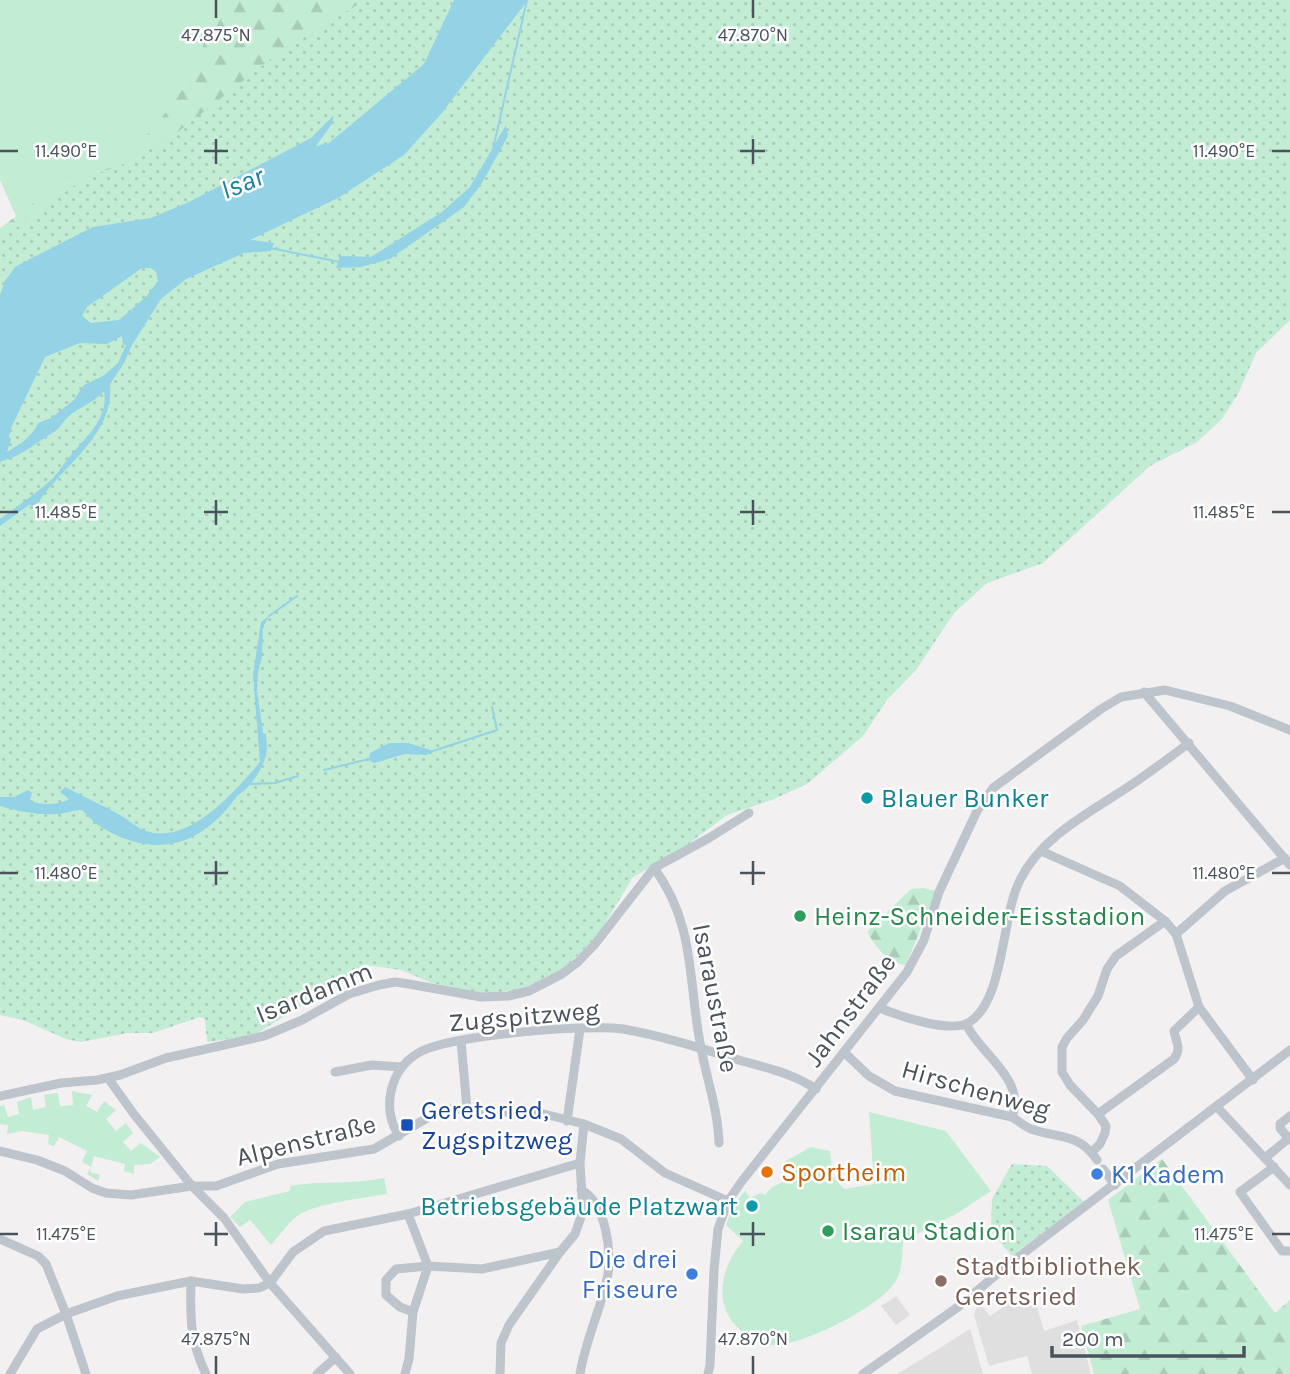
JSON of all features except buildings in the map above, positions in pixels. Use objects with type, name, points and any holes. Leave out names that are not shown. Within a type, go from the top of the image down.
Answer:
[{"type":"street","name":"Jahnstraße","points":[[711,1371],[716,1247],[722,1215],[729,1202],[915,960],[939,892],[965,831],[993,788],[1101,709],[1121,697],[1144,692],[1165,690],[1230,706],[1290,730]]},
{"type":"street","points":[[1144,692],[1287,861],[1225,891],[1175,934]]},
{"type":"street","points":[[880,1008],[913,1021],[938,1025],[966,1024],[980,1012],[988,997],[1000,956],[1012,897],[1020,878],[1041,850],[1057,834],[1148,774],[1189,743]]},
{"type":"street","name":"Isardamm","points":[[0,1096],[61,1083],[108,1077],[166,1058],[264,1037],[349,994],[379,985],[395,982],[481,996],[508,996],[529,991],[562,974],[579,961],[654,868],[748,813]]},
{"type":"street","points":[[1041,850],[1120,886],[1165,921],[1175,934],[1199,1007],[1253,1080]]},
{"type":"street","name":"Isaraustraße","points":[[654,868],[669,888],[689,951],[701,1048],[712,1089],[719,1143]]},
{"type":"street","points":[[1165,921],[1116,956],[1107,969],[1098,996],[1062,1047],[1062,1072],[1081,1099],[1098,1114],[1174,1059],[1179,1053],[1174,1031],[1199,1007]]},
{"type":"street","points":[[966,1024],[974,1041],[1011,1083],[1016,1106],[1012,1116]]},
{"type":"street","points":[[567,1121],[580,1029]]},
{"type":"street","name":"Zugspitzweg","points":[[401,1067],[418,1052],[432,1046],[461,1041],[514,1032],[622,1029],[701,1048],[802,1079],[816,1089]]},
{"type":"street","points":[[461,1041],[467,1109]]},
{"type":"street","points":[[863,1374],[958,1307],[1004,1268],[1290,1050]]},
{"type":"street","name":"Hirschenweg","points":[[845,1053],[869,1076],[895,1091],[1012,1116],[1028,1128],[1074,1138],[1094,1156],[1106,1126],[1098,1114]]},
{"type":"street","points":[[335,1072],[372,1065],[401,1067],[394,1080],[390,1099],[391,1118],[398,1136]]},
{"type":"street","points":[[108,1077],[133,1113],[192,1185],[224,1218],[270,1283],[349,1374]]},
{"type":"street","points":[[1217,1107],[1290,1185]]},
{"type":"street","name":"Alpenstraße","points":[[0,1151],[37,1160],[65,1171],[92,1188],[106,1193],[131,1195],[192,1185],[216,1186],[278,1164],[374,1149],[434,1114],[449,1109],[544,1114],[583,1124],[621,1139],[665,1173],[729,1202]]},
{"type":"street","points":[[1265,1158],[1289,1139],[1280,1124],[1290,1116]]},
{"type":"street","points":[[500,1374],[501,1343],[509,1325],[575,1234],[583,1211],[580,1163],[583,1124]]},
{"type":"street","points":[[10,1374],[37,1329],[66,1314],[117,1296],[191,1281],[243,1289],[259,1288],[270,1283],[293,1252],[324,1231],[408,1214],[580,1163]]},
{"type":"street","points":[[1273,1167],[1240,1192],[1282,1251],[1290,1251]]},
{"type":"street","points":[[1103,1169],[1115,1185]]},
{"type":"street","points":[[580,1374],[608,1276],[606,1232],[601,1213],[589,1194],[581,1190]]},
{"type":"street","points":[[405,1374],[413,1312],[428,1266],[408,1214]]},
{"type":"street","points":[[0,1239],[38,1256],[46,1264],[86,1374]]},
{"type":"street","points":[[413,1312],[400,1307],[386,1295],[386,1280],[396,1269],[428,1266],[482,1269],[560,1252]]},
{"type":"street","points":[[191,1281],[191,1324],[196,1354],[206,1374]]},
{"type":"street","points":[[317,1374],[336,1357]]},
{"type":"shaded area","points":[[896,1296],[910,1315],[896,1325],[881,1306]]},
{"type":"shaded area","points":[[1034,1296],[1044,1331],[1077,1320],[1091,1374],[1032,1374],[1027,1356],[989,1366],[974,1315],[978,1301],[990,1316],[1013,1301]]},
{"type":"shaded area","points":[[970,1329],[983,1374],[897,1374],[930,1354]]},
{"type":"green space","points":[[0,0],[227,0],[218,13],[185,86],[131,154],[113,167],[66,183],[16,216],[0,180]]},
{"type":"green space","points":[[227,0],[438,0],[0,295],[0,228],[66,183],[113,167],[131,154],[185,86],[218,12]]},
{"type":"green space","points":[[365,0],[1290,0],[1290,320],[1256,353],[1238,394],[1222,419],[1197,442],[1150,466],[1043,563],[987,583],[954,613],[916,670],[887,700],[863,736],[807,784],[772,800],[727,815],[679,851],[633,877],[598,935],[566,967],[524,989],[481,994],[432,983],[401,970],[366,965],[253,1036],[207,1042],[205,1019],[200,1017],[153,1033],[128,1033],[81,1042],[66,1039],[23,1020],[0,1015],[0,240],[86,177],[120,166],[169,139],[276,55]]},
{"type":"green space","points":[[911,889],[936,891],[906,965],[899,964],[883,953],[867,932]]},
{"type":"green space","points":[[72,1091],[92,1095],[86,1106],[97,1112],[104,1101],[116,1110],[106,1119],[116,1131],[126,1123],[133,1133],[123,1142],[131,1151],[141,1143],[160,1157],[150,1164],[134,1165],[134,1174],[124,1171],[125,1164],[94,1156],[90,1172],[100,1175],[98,1181],[87,1174],[91,1167],[82,1162],[87,1151],[59,1137],[54,1146],[48,1144],[49,1135],[22,1131],[7,1134],[8,1125],[0,1124],[0,1106],[4,1105],[8,1117],[19,1114],[17,1102],[31,1097],[33,1110],[46,1107],[44,1095],[58,1093],[60,1106],[73,1105]]},
{"type":"green space","name":"Isarau Stadion","points":[[869,1112],[946,1131],[991,1191],[956,1214],[903,1241],[901,1267],[895,1282],[887,1292],[857,1314],[800,1340],[783,1344],[763,1344],[735,1325],[723,1302],[722,1289],[728,1264],[743,1241],[726,1225],[734,1204],[745,1191],[750,1198],[760,1193],[765,1195],[772,1187],[794,1177],[784,1162],[811,1147],[830,1151],[833,1177],[844,1189],[874,1184]]},
{"type":"green space","points":[[1162,1159],[1275,1313],[1290,1300],[1290,1374],[1094,1374],[1081,1326],[1140,1309],[1108,1200]]},
{"type":"green space","points":[[1012,1164],[1047,1166],[1084,1202],[1012,1256],[991,1231],[992,1199]]},
{"type":"green space","points":[[384,1178],[387,1194],[305,1211],[293,1219],[271,1245],[250,1220],[240,1227],[230,1217],[245,1202],[290,1191],[290,1186]]},
{"type":"water","name":"Isar","points":[[454,0],[528,0],[441,114],[404,155],[338,198],[250,240],[274,243],[271,251],[244,253],[186,279],[161,299],[110,384],[109,403],[104,420],[95,435],[36,506],[29,505],[0,526],[0,519],[55,476],[95,426],[105,401],[104,391],[69,416],[54,432],[21,453],[1,461],[0,465],[0,295],[5,281],[15,267],[93,227],[151,218],[189,202],[311,138],[334,115],[331,125],[316,146],[329,143],[424,64]],"holes":[[[142,268],[151,268],[156,272],[158,281],[146,297],[119,320],[91,323],[82,316],[87,307]],[[122,336],[123,345],[126,345],[118,363],[103,376],[84,385],[74,400],[51,418],[38,423],[29,436],[7,452],[11,428],[45,357],[80,343],[107,344]]]},
{"type":"water","points":[[506,125],[508,136],[482,183],[464,207],[390,259],[361,267],[336,268],[340,256],[371,257],[442,212],[470,187]]},
{"type":"water","points":[[269,616],[263,627],[257,690],[263,733],[266,734],[265,760],[250,785],[205,829],[173,844],[155,845],[118,836],[98,825],[82,810],[44,814],[0,806],[0,797],[14,797],[28,790],[32,793],[30,800],[34,802],[60,803],[69,799],[60,792],[65,787],[142,830],[162,833],[179,830],[210,813],[260,762],[253,675],[261,622]]},
{"type":"water","points":[[389,743],[408,743],[431,750],[432,753],[405,754],[374,763],[369,760],[370,753]]},
{"type":"waterway","points":[[493,149],[527,0]]},
{"type":"waterway","points":[[270,248],[340,262]]},
{"type":"waterway","points":[[269,616],[297,596]]},
{"type":"waterway","points":[[430,752],[497,730],[492,707]]},
{"type":"waterway","points":[[324,770],[369,759]]},
{"type":"waterway","points":[[251,784],[275,783],[298,776]]},
{"type":"place","name":"Blauer Bunker","points":[[867,798]]},
{"type":"place","name":"Heinz-Schneider-Eisstadion","points":[[800,916]]},
{"type":"place","name":"Geretsried, Zugspitzweg","points":[[407,1125]]},
{"type":"place","name":"Sportheim","points":[[767,1172]]},
{"type":"place","name":"K1 Kadem","points":[[1097,1174]]},
{"type":"place","name":"Betriebsgebäude Platzwart","points":[[752,1206]]},
{"type":"place","name":"Isarau Stadion","points":[[828,1231]]},
{"type":"place","name":"Die drei Friseure","points":[[692,1274]]},
{"type":"place","name":"Stadtbibliothek Geretsried","points":[[941,1281]]}]
